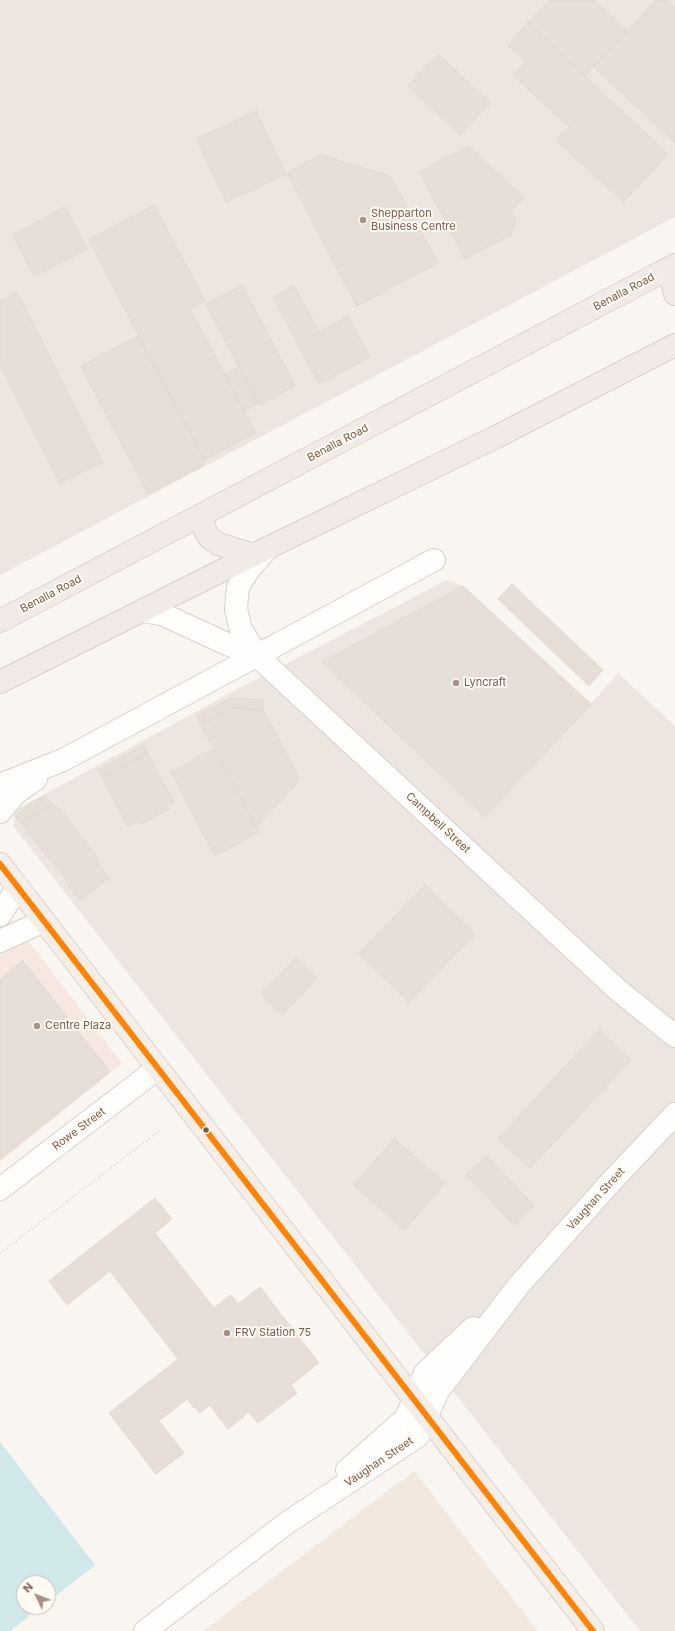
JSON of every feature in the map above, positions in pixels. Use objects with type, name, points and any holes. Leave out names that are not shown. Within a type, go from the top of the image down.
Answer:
[{"type":"highway","points":[[673,269],[675,294]]},
{"type":"highway","name":"Benalla Road","points":[[0,621],[673,269]]},
{"type":"highway","points":[[0,682],[260,552],[496,437],[675,345]]},
{"type":"highway","points":[[205,513],[203,521],[205,530],[209,537],[218,544],[260,552]]},
{"type":"main road","points":[[0,864],[593,1631]]},
{"type":"street","points":[[256,655],[240,627],[236,608],[238,587],[260,552]]},
{"type":"street","points":[[0,812],[16,793],[63,760],[434,560]]},
{"type":"street","points":[[142,611],[162,614],[226,644],[256,655]]},
{"type":"street","name":"Campbell Street","points":[[256,655],[619,991],[675,1036]]},
{"type":"street","points":[[0,785],[63,760]]},
{"type":"street","points":[[0,915],[18,887]]},
{"type":"street","points":[[0,941],[44,921]]},
{"type":"street","name":"Campbell Street","points":[[619,991],[675,1052]]},
{"type":"street","name":"Rowe Street","points":[[0,1189],[157,1069]]},
{"type":"street","name":"Vaughan Street","points":[[145,1631],[287,1523],[418,1436],[438,1391],[519,1284],[609,1184],[675,1114]]},
{"type":"street","name":"Vaughan Street","points":[[287,1523],[406,1418],[424,1373],[519,1284]]},
{"type":"path","points":[[0,1253],[162,1129]]},
{"type":"shaded area","points":[[0,0],[675,0],[675,217],[0,575]]},
{"type":"shaded area","points":[[447,580],[463,586],[591,704],[618,673],[675,726],[675,1631],[640,1631],[14,827],[14,811],[238,689]]},
{"type":"shaded area","name":"Centre Plaza","points":[[0,904],[122,1063],[0,1162]]},
{"type":"shaded area","points":[[414,1471],[538,1631],[203,1631]]},
{"type":"water","points":[[0,1442],[95,1565],[56,1596],[56,1575],[16,1575],[16,1615],[31,1615],[10,1631],[0,1631]]},
{"type":"building","points":[[550,0],[594,0],[627,31],[585,76],[528,23]]},
{"type":"building","points":[[656,0],[667,0],[675,8],[675,143],[594,67]]},
{"type":"building","points":[[528,23],[668,154],[623,202],[556,140],[569,127],[513,75],[526,61],[508,45]]},
{"type":"building","points":[[438,54],[490,103],[460,135],[408,86]]},
{"type":"building","points":[[256,111],[286,174],[226,202],[197,139]]},
{"type":"building","points":[[468,146],[524,197],[511,211],[516,220],[511,235],[465,259],[420,172]]},
{"type":"building","name":"Shepparton Business Centre","points":[[321,155],[390,176],[438,263],[357,306],[287,173]]},
{"type":"building","points":[[154,205],[205,301],[190,309],[256,433],[204,460],[89,240]]},
{"type":"building","points":[[65,207],[87,249],[34,276],[13,235]]},
{"type":"building","points":[[242,285],[295,386],[259,405],[206,304]]},
{"type":"building","points":[[294,286],[319,332],[348,316],[370,357],[319,384],[273,297]]},
{"type":"building","points":[[17,292],[103,462],[60,483],[0,365],[0,301]]},
{"type":"building","points":[[138,336],[204,460],[204,465],[148,494],[81,366]]},
{"type":"building","points":[[239,367],[258,403],[244,411],[225,375]]},
{"type":"building","points":[[512,584],[603,670],[589,686],[498,599]]},
{"type":"building","name":"Lyncraft","points":[[463,586],[591,704],[485,817],[322,662]]},
{"type":"building","points":[[231,698],[263,700],[263,711],[234,707],[201,725],[197,716]]},
{"type":"building","points":[[234,707],[264,711],[300,780],[256,827],[201,725]]},
{"type":"building","points":[[144,745],[147,753],[102,777],[98,770]]},
{"type":"building","points":[[214,749],[259,832],[215,856],[171,772]]},
{"type":"building","points":[[147,753],[174,802],[167,805],[169,809],[141,824],[140,821],[128,826],[102,777]]},
{"type":"building","points":[[45,796],[52,804],[21,824],[16,816],[29,804]]},
{"type":"building","points":[[52,804],[56,808],[58,807],[100,861],[97,863],[109,878],[80,900],[68,886],[70,884],[21,824]]},
{"type":"building","points":[[425,885],[475,934],[409,1002],[359,954]]},
{"type":"building","points":[[296,958],[317,978],[282,1015],[261,994]]},
{"type":"building","name":"Centre Plaza","points":[[23,961],[110,1072],[0,1159],[0,980]]},
{"type":"building","points":[[599,1030],[631,1060],[530,1168],[498,1139]]},
{"type":"building","points":[[394,1139],[445,1183],[404,1230],[354,1185]]},
{"type":"building","points":[[487,1156],[534,1206],[514,1225],[466,1175]]},
{"type":"building","name":"FRV Station 75","points":[[155,1198],[172,1219],[155,1233],[214,1308],[231,1295],[238,1304],[260,1287],[319,1363],[291,1385],[297,1393],[258,1423],[249,1412],[228,1429],[210,1405],[200,1413],[187,1399],[159,1421],[184,1453],[156,1474],[109,1413],[178,1359],[110,1271],[67,1305],[49,1281]]},
{"type":"transit line","points":[[0,864],[593,1631]]},
{"type":"place","name":"Shepparton Business Centre","points":[[363,220]]},
{"type":"place","name":"Lyncraft","points":[[456,683]]},
{"type":"place","name":"Centre Plaza","points":[[37,1026]]},
{"type":"place","name":"FRV Station 75","points":[[227,1333]]}]
